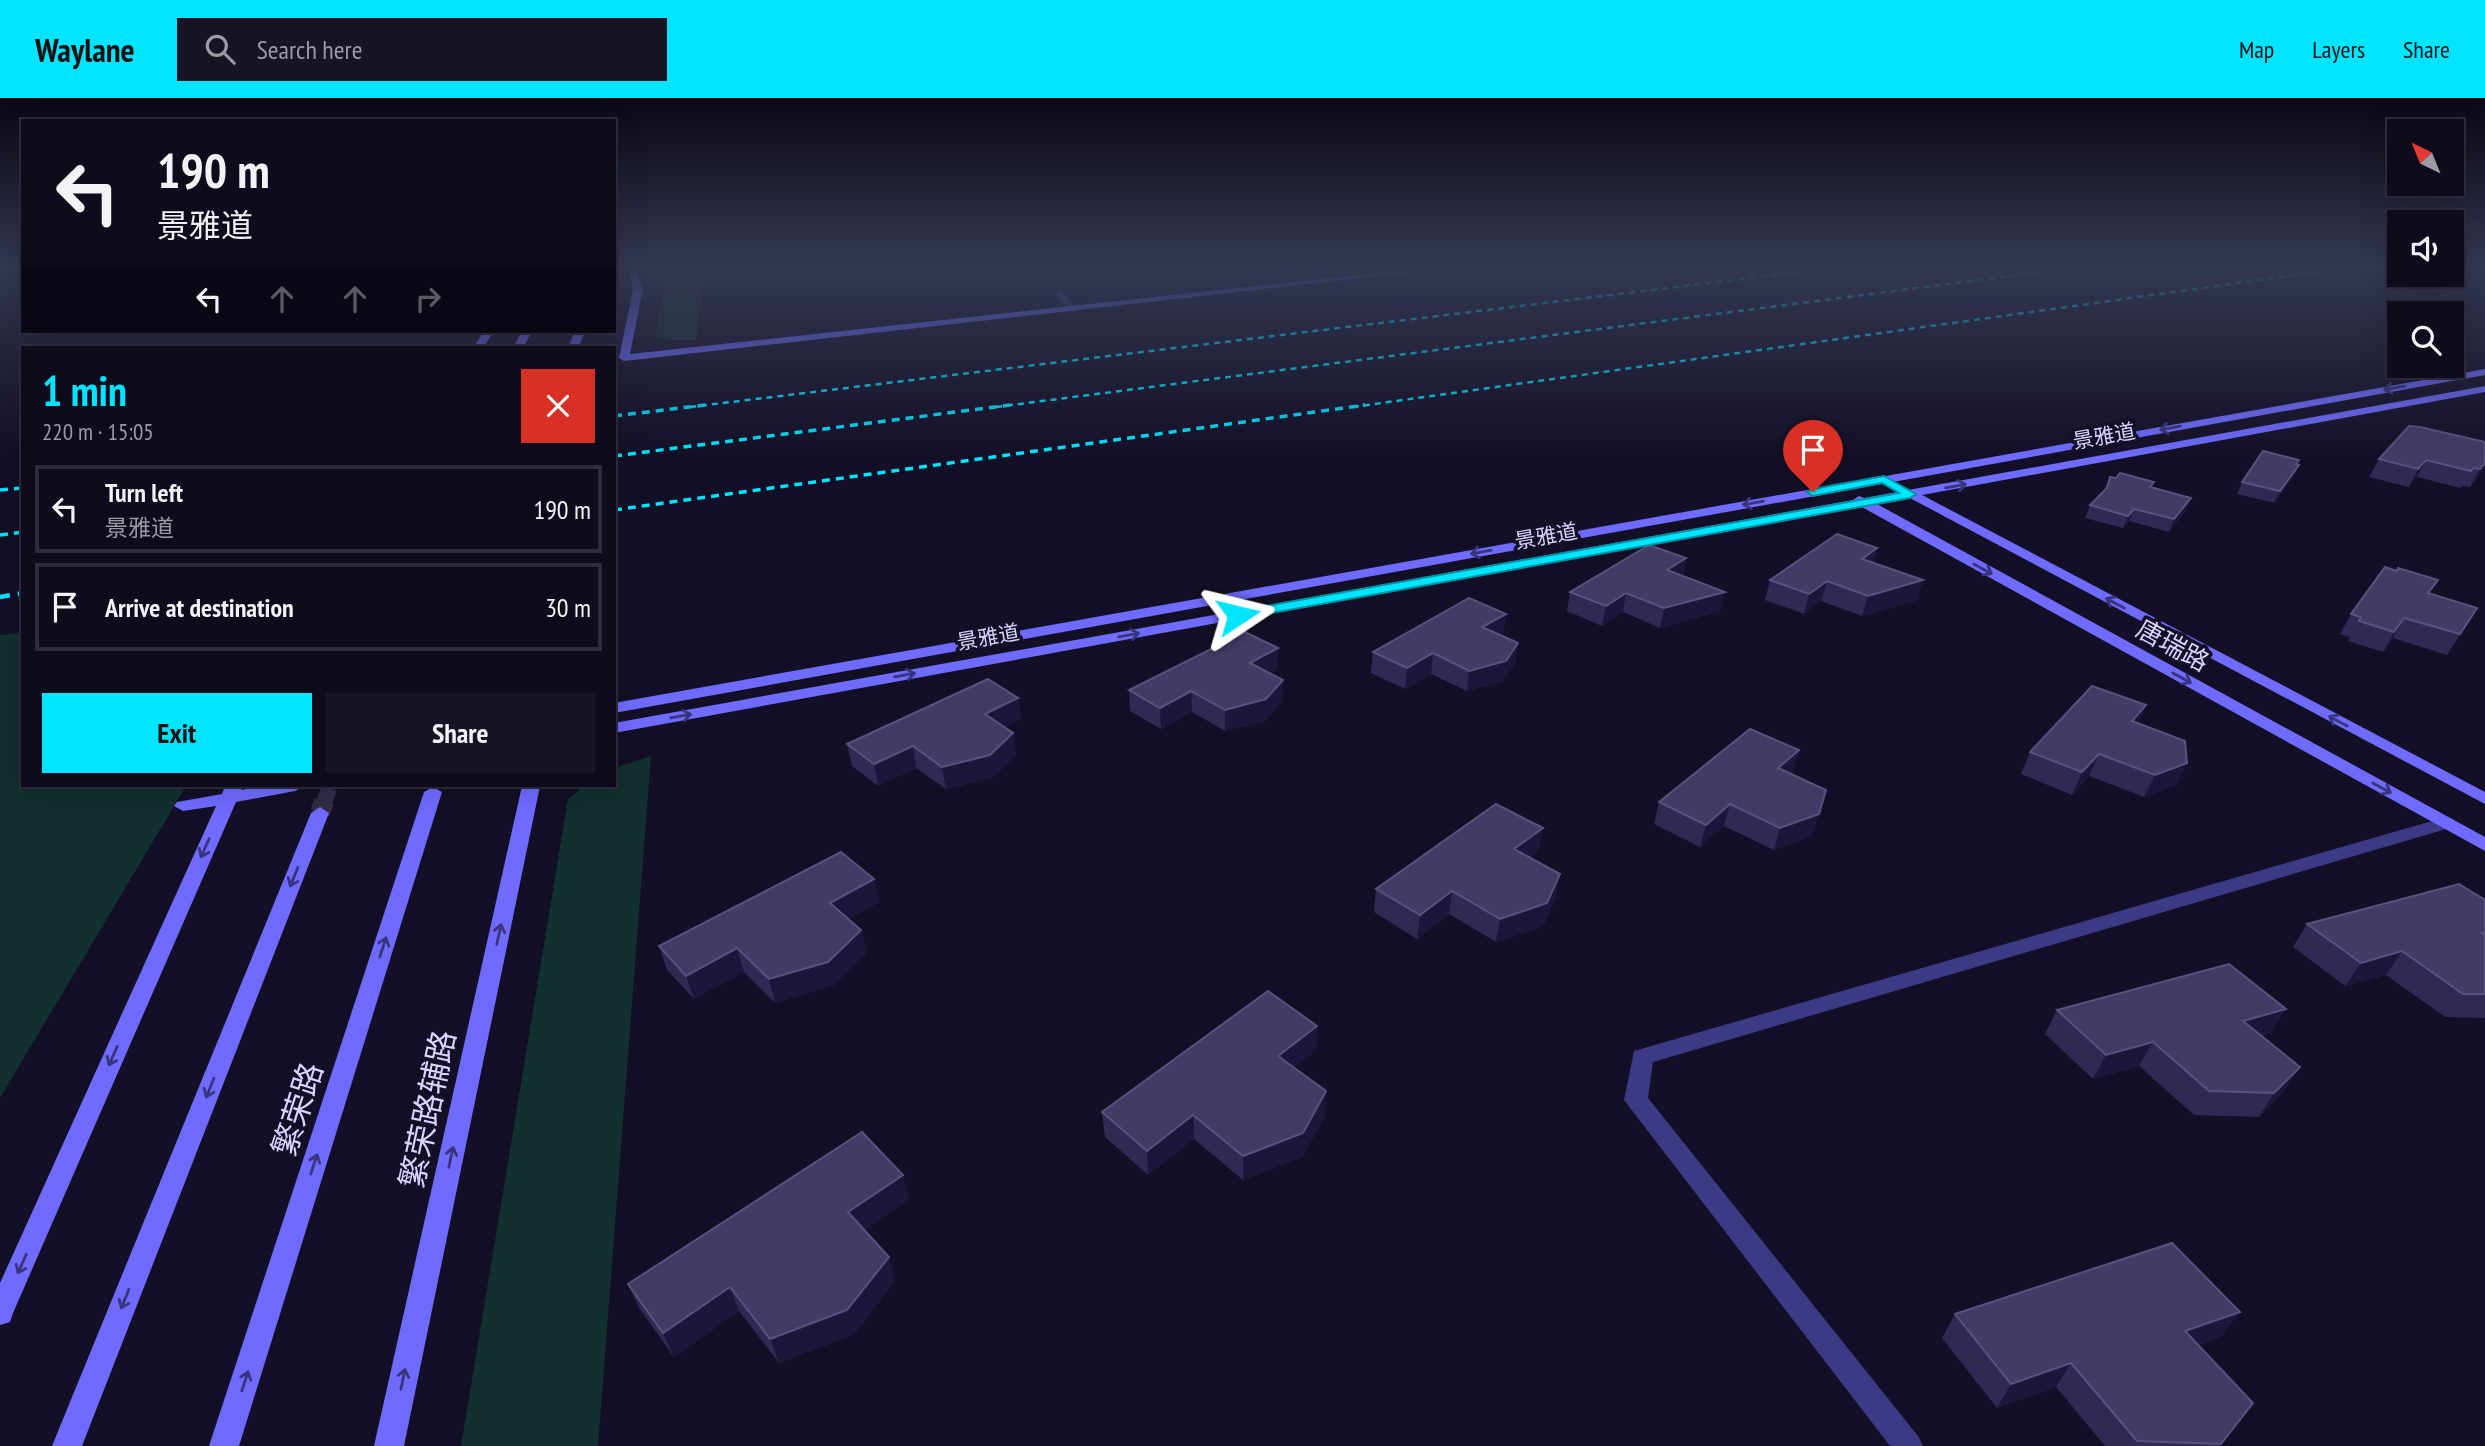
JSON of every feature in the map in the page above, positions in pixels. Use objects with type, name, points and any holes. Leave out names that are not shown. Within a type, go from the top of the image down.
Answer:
[{"type":"street","points":[[629,332],[624,358],[863,332]]},
{"type":"street","name":"景雅道","points":[[616,708],[2485,372]]},
{"type":"street","name":"景雅道","points":[[616,728],[2485,389]]},
{"type":"street","name":"唐瑞路","points":[[1884,480],[2485,799]]},
{"type":"street","name":"唐瑞路","points":[[1838,488],[2485,845]]},
{"type":"street","points":[[183,806],[230,792],[288,787]]},
{"type":"street","name":"繁荣路辅路","points":[[389,1446],[531,787]]},
{"type":"street","points":[[0,1313],[230,792]]},
{"type":"street","name":"繁荣路","points":[[224,1446],[433,792]]},
{"type":"street","points":[[67,1446],[320,813]]},
{"type":"street","points":[[1908,1446],[1636,1100],[1642,1057],[2446,823]]},
{"type":"green space","points":[[656,332],[697,332],[696,340],[669,340],[655,336]]},
{"type":"green space","points":[[21,632],[21,787],[185,787],[0,1098],[0,635]]},
{"type":"green space","points":[[651,756],[598,1446],[461,1446],[568,799],[583,787],[616,787],[616,767]]},
{"type":"building","points":[[2409,426],[2485,442],[2485,463],[2480,469],[2473,468],[2471,471],[2426,460],[2418,469],[2379,459]]},
{"type":"building","points":[[2263,451],[2299,460],[2296,464],[2299,465],[2280,491],[2242,482]]},
{"type":"building","points":[[2120,473],[2154,482],[2150,487],[2191,498],[2174,519],[2134,509],[2128,516],[2090,505],[2107,488],[2110,477],[2116,478]]},
{"type":"building","points":[[1837,534],[1877,548],[1862,559],[1923,580],[1868,596],[1827,581],[1809,594],[1770,580]]},
{"type":"building","points":[[1649,545],[1686,558],[1667,570],[1725,592],[1664,608],[1626,593],[1606,606],[1570,592]]},
{"type":"building","points":[[2385,567],[2397,571],[2398,568],[2438,580],[2428,593],[2477,608],[2460,634],[2404,618],[2394,632],[2359,621],[2361,617],[2351,614]]},
{"type":"building","points":[[1469,598],[1506,614],[1482,627],[1518,643],[1506,661],[1469,671],[1433,653],[1407,668],[1373,652]]},
{"type":"building","points":[[1245,632],[1278,648],[1250,663],[1283,680],[1266,699],[1225,710],[1191,691],[1160,708],[1129,690]]},
{"type":"building","points":[[988,679],[1018,698],[985,714],[1013,733],[990,755],[942,767],[913,746],[874,764],[847,744]]},
{"type":"building","points":[[2092,686],[2146,705],[2132,721],[2185,741],[2187,763],[2155,775],[2099,754],[2082,772],[2030,752]]},
{"type":"building","points":[[1750,729],[1799,750],[1778,768],[1826,790],[1819,814],[1780,828],[1730,804],[1706,825],[1659,802]]},
{"type":"building","points":[[1496,804],[1543,828],[1514,849],[1560,874],[1547,903],[1500,919],[1452,891],[1420,915],[1376,889]]},
{"type":"building","points":[[841,852],[874,879],[830,903],[861,930],[828,962],[769,979],[737,948],[686,976],[659,946]]},
{"type":"building","points":[[2459,884],[2485,900],[2485,933],[2482,933],[2485,935],[2485,994],[2463,994],[2402,951],[2361,963],[2307,924]]},
{"type":"building","points":[[2229,964],[2286,1009],[2243,1021],[2300,1067],[2274,1093],[2209,1091],[2153,1042],[2106,1055],[2057,1010]]},
{"type":"building","points":[[1268,991],[1317,1026],[1278,1056],[1326,1091],[1303,1133],[1243,1156],[1193,1115],[1147,1151],[1102,1112]]},
{"type":"building","points":[[862,1132],[903,1175],[848,1212],[889,1257],[847,1310],[770,1339],[730,1287],[663,1333],[628,1284]]},
{"type":"building","points":[[2172,1243],[2240,1312],[2185,1331],[2253,1403],[2221,1444],[2137,1441],[2071,1363],[2011,1384],[1955,1314]]},
{"type":"tunnel","points":[[324,803],[330,787]]},
{"type":"tunnel","points":[[320,813],[324,801]]},
{"type":"railway","points":[[690,407],[1307,332]]},
{"type":"railway","points":[[996,407],[1577,332]]},
{"type":"railway","points":[[1353,407],[1889,332]]},
{"type":"railway","points":[[616,416],[705,405]]},
{"type":"railway","points":[[616,456],[1010,405]]},
{"type":"railway","points":[[616,510],[1365,405]]},
{"type":"railway","points":[[0,490],[21,488]]},
{"type":"railway","points":[[0,535],[21,532]]},
{"type":"railway","points":[[0,597],[21,593]]},
{"type":"route","points":[[1238,615],[1910,494],[1884,480],[1813,492]]}]
